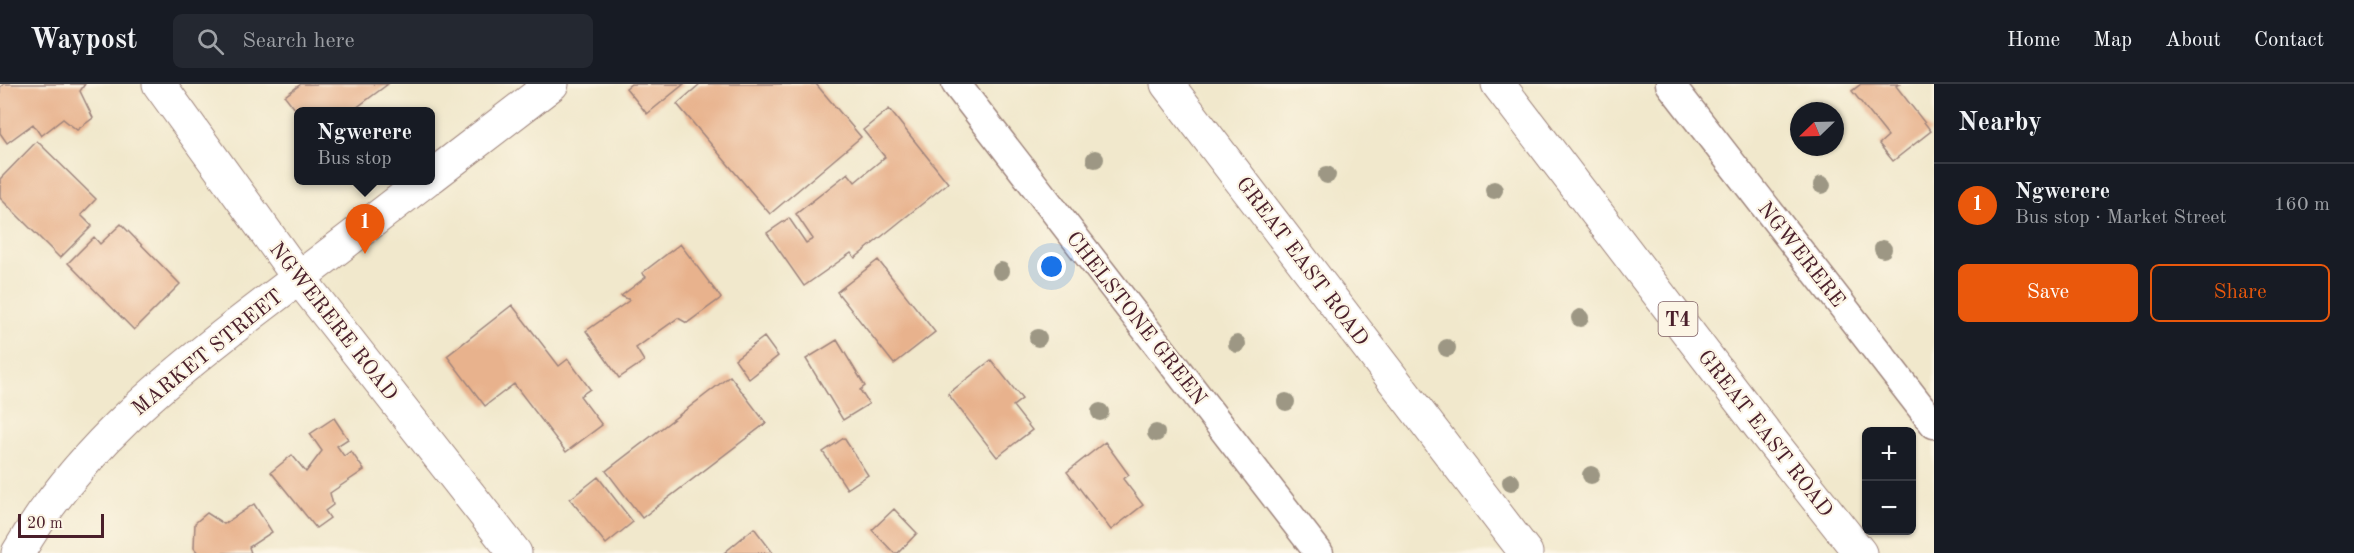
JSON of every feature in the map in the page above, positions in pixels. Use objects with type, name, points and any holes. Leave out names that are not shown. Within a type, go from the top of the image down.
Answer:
[{"type":"street","name":"NGWERERE ROAD","points":[[159,84],[299,278],[515,553]]},
{"type":"street","points":[[435,174],[552,84]]},
{"type":"street","name":"CHELSTONE GREEN","points":[[956,84],[1319,553]]},
{"type":"street","name":"GREAT EAST ROAD","points":[[1167,84],[1526,553]]},
{"type":"street","name":"GREAT EAST ROAD","points":[[1498,84],[1757,423],[1860,553]]},
{"type":"street","name":"NGWERERE","points":[[1670,84],[1934,424]]},
{"type":"street","name":"MARKET STREET","points":[[18,553],[35,524],[57,494],[130,413],[185,364],[420,185]]},
{"type":"building","points":[[4,84],[85,84],[80,91],[93,118],[77,130],[63,119],[41,136],[33,124],[7,143],[0,133],[0,87]]},
{"type":"building","points":[[301,84],[388,84],[357,107],[294,108],[285,96]]},
{"type":"building","points":[[631,84],[684,84],[647,114],[626,88]]},
{"type":"building","points":[[700,84],[816,84],[861,137],[770,214],[677,104]]},
{"type":"building","points":[[1861,84],[1899,84],[1896,86],[1931,131],[1893,161],[1879,144],[1888,136],[1852,91]]},
{"type":"building","points":[[889,109],[948,183],[855,258],[851,253],[804,286],[767,233],[789,218],[806,243],[813,239],[796,214],[848,173],[855,182],[885,157],[863,130]]},
{"type":"building","points":[[37,141],[96,199],[81,215],[92,226],[60,258],[0,198],[0,179]]},
{"type":"building","points":[[121,224],[180,284],[134,330],[68,263],[94,237],[100,244]]},
{"type":"building","points":[[680,244],[721,298],[687,323],[678,318],[636,348],[644,361],[619,378],[586,331],[630,300],[621,296],[646,277],[642,273]]},
{"type":"building","points":[[878,260],[935,332],[894,364],[837,292]]},
{"type":"building","points":[[512,305],[559,366],[568,359],[590,389],[580,396],[602,425],[566,452],[514,384],[485,406],[447,356]]},
{"type":"building","points":[[764,337],[778,356],[749,379],[735,359]]},
{"type":"building","points":[[837,340],[865,386],[860,390],[869,404],[843,420],[806,359]]},
{"type":"building","points":[[991,360],[1022,399],[1013,406],[1032,430],[997,457],[948,394]]},
{"type":"building","points":[[730,376],[766,423],[642,518],[606,471]]},
{"type":"building","points":[[334,418],[348,439],[337,446],[344,456],[351,451],[364,470],[330,493],[333,505],[325,511],[330,518],[316,528],[271,472],[292,455],[306,472],[322,451],[310,434]]},
{"type":"building","points":[[844,438],[868,475],[847,489],[823,452]]},
{"type":"building","points":[[1105,442],[1129,475],[1123,479],[1143,505],[1111,530],[1067,472]]},
{"type":"building","points":[[598,477],[633,522],[606,544],[570,499]]},
{"type":"building","points":[[254,504],[272,532],[249,547],[251,553],[198,553],[194,548],[195,523],[207,513],[224,524]]},
{"type":"building","points":[[894,509],[917,533],[898,553],[894,553],[872,530]]},
{"type":"building","points":[[754,528],[773,553],[724,553]]},
{"type":"place","name":"Ngwerere","points":[[365,254]]}]
